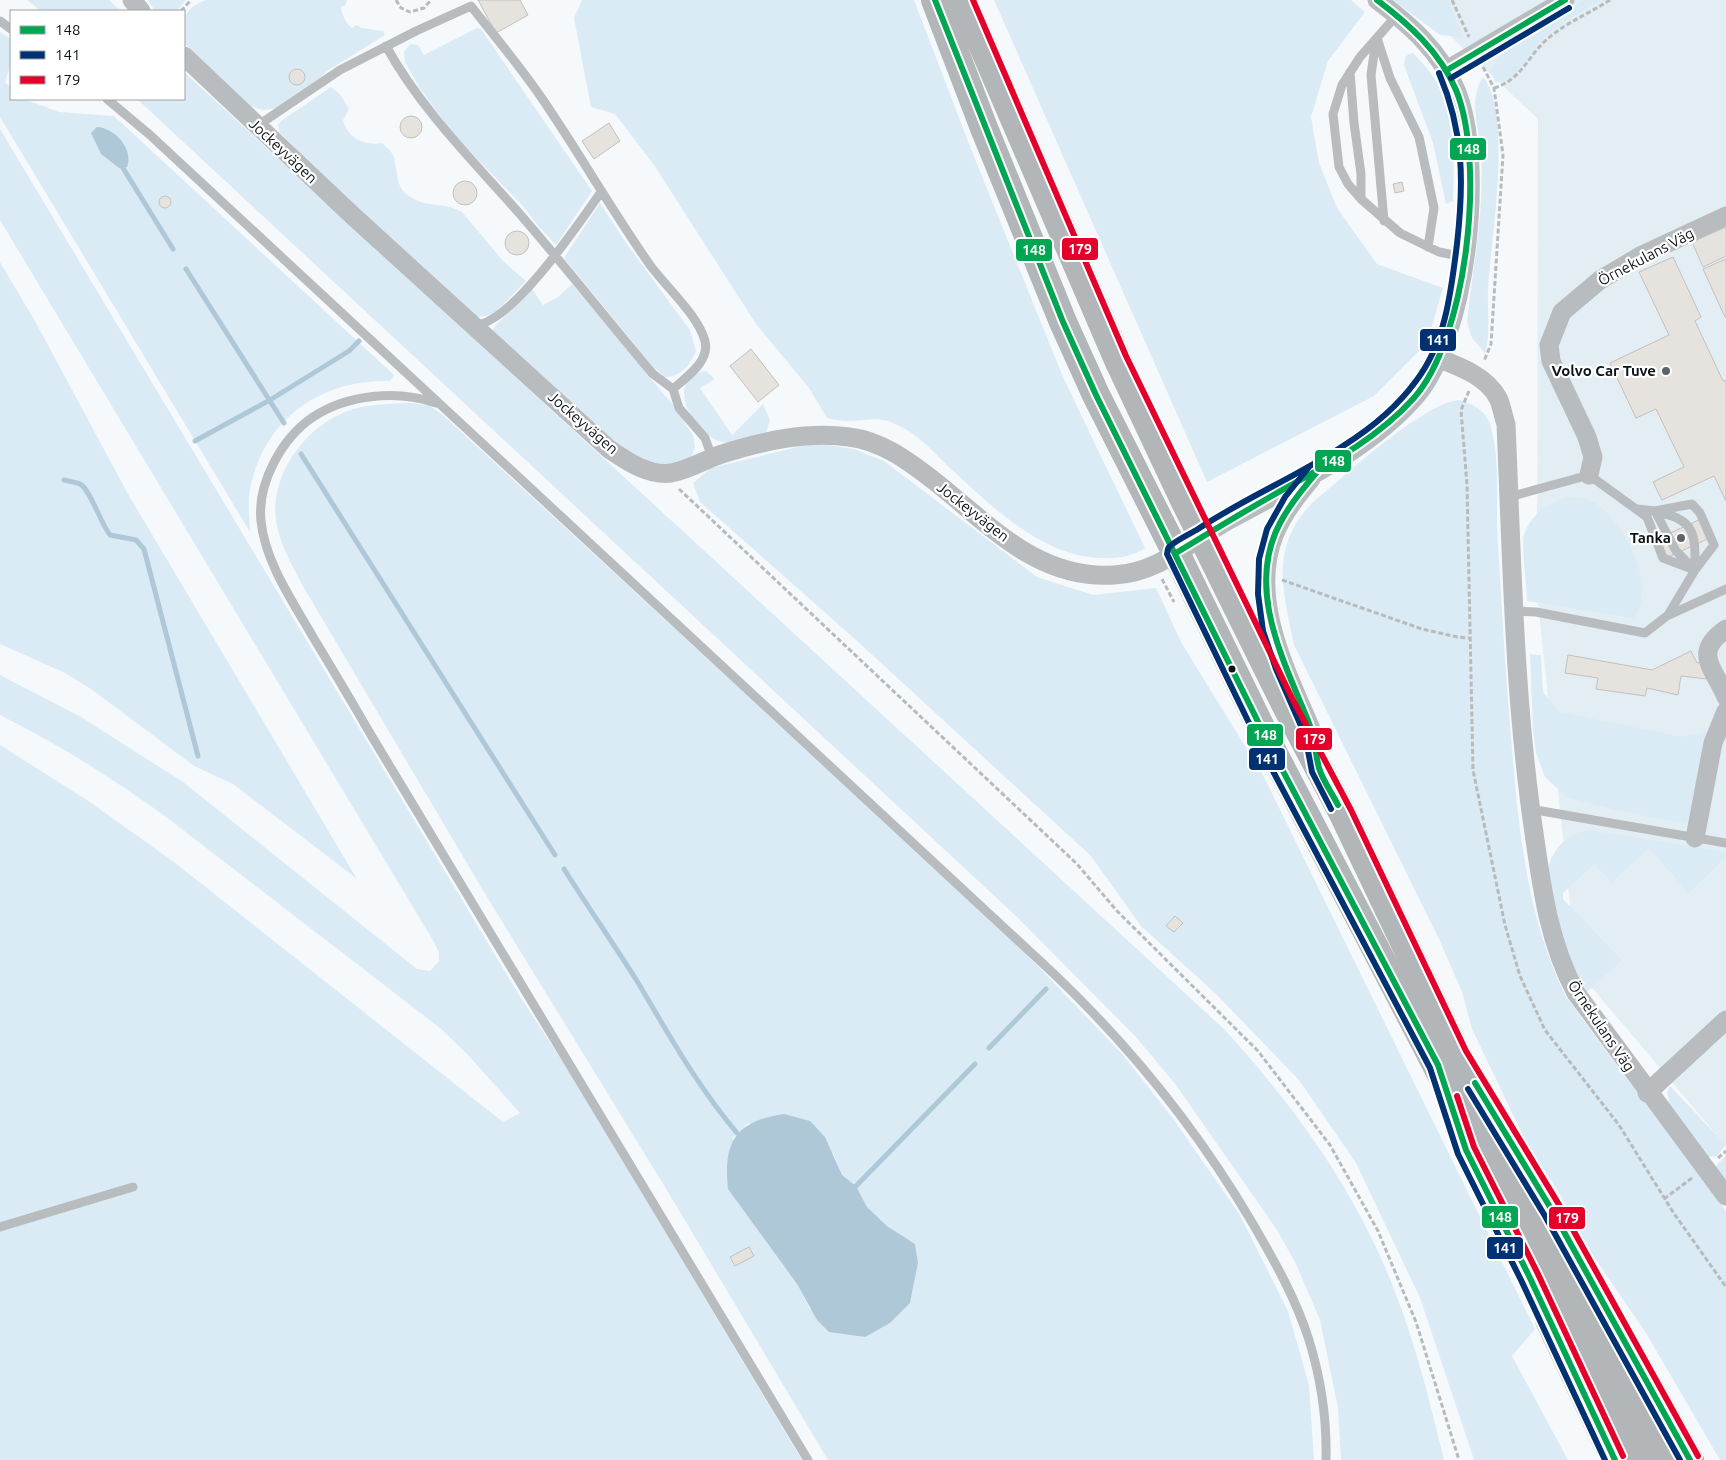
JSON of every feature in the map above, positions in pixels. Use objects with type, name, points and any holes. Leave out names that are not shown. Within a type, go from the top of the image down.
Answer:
[{"type":"highway","points":[[935,0],[984,128],[1063,322],[1166,559],[1196,596],[1278,762],[1448,1060],[1667,1460]]},
{"type":"highway","points":[[963,0],[1118,360],[1285,704],[1320,769],[1448,1060],[1642,1460]]},
{"type":"highway","points":[[1448,1060],[1466,1150],[1529,1276],[1615,1460]]},
{"type":"highway","points":[[1448,1060],[1552,1212],[1690,1460]]},
{"type":"street","points":[[132,0],[140,10]]},
{"type":"street","points":[[1320,769],[1313,732],[1284,666],[1272,629],[1267,579],[1268,560],[1275,533],[1292,502],[1318,471],[1393,420],[1416,396],[1440,359],[1457,303],[1464,257],[1471,174],[1466,122],[1457,92],[1446,70],[1429,46],[1376,0]]},
{"type":"street","points":[[1446,70],[1565,0]]},
{"type":"street","name":"Jockeyvägen","points":[[185,57],[256,126],[609,449],[630,463],[650,471],[671,473],[712,457],[792,437],[834,435],[854,437],[872,443],[908,460],[1017,546],[1041,562],[1065,571],[1094,576],[1120,575],[1166,559],[1318,471]]},
{"type":"street","name":"Örnekulans Väg","points":[[1589,475],[1593,457],[1587,437],[1551,361],[1549,345],[1562,312],[1575,299],[1607,276],[1642,255],[1726,216]]},
{"type":"street","name":"Örnekulans Väg","points":[[1440,359],[1476,376],[1490,387],[1499,399],[1506,424],[1513,611],[1524,770],[1546,914],[1562,968],[1576,993],[1647,1093],[1726,1196]]},
{"type":"street","points":[[1726,629],[1711,642],[1707,653],[1711,671],[1726,697]]},
{"type":"street","points":[[1695,838],[1713,743],[1726,711]]},
{"type":"street","points":[[1647,1093],[1726,1020]]},
{"type":"lane","points":[[256,126],[340,70],[471,6],[542,99],[651,266],[698,325],[705,342],[705,352],[702,360],[673,389]]},
{"type":"lane","points":[[1396,16],[1350,72],[1342,85],[1333,114],[1339,167],[1348,184],[1361,199],[1400,233],[1439,252],[1464,257]]},
{"type":"lane","points":[[1377,38],[1371,75],[1384,221]]},
{"type":"lane","points":[[1377,38],[1390,78],[1419,137],[1434,208],[1428,247]]},
{"type":"lane","points":[[386,46],[408,82],[446,131],[555,256],[653,374],[673,389],[679,408],[705,438],[712,457]]},
{"type":"lane","points":[[1350,72],[1361,174],[1361,199]]},
{"type":"lane","points":[[118,102],[1080,998],[1140,1065],[1181,1115],[1233,1190],[1283,1276],[1309,1341],[1319,1380],[1326,1426],[1326,1460]]},
{"type":"lane","points":[[474,325],[488,323],[497,318],[555,256],[601,192]]},
{"type":"lane","points":[[439,403],[416,396],[370,397],[330,407],[298,430],[283,445],[276,457],[262,500],[260,519],[269,554],[302,619],[808,1460]]},
{"type":"lane","points":[[1509,497],[1589,475],[1647,517],[1663,558],[1695,570]]},
{"type":"lane","points":[[1656,511],[1692,504],[1700,513],[1714,545],[1695,570],[1668,615]]},
{"type":"lane","points":[[1637,509],[1679,516],[1688,526],[1695,543],[1695,570]]},
{"type":"lane","points":[[1656,511],[1676,551],[1695,570]]},
{"type":"lane","points":[[1513,611],[1536,612],[1645,633],[1668,615],[1726,589]]},
{"type":"lane","points":[[1530,809],[1726,843]]},
{"type":"lane","points":[[0,1227],[133,1188]]},
{"type":"path","points":[[182,10],[192,0]]},
{"type":"path","points":[[396,0],[401,8],[410,12],[424,8],[432,0]]},
{"type":"path","points":[[1494,88],[1507,84],[1544,43],[1559,31],[1610,0]]},
{"type":"path","points":[[671,473],[680,493],[1077,864],[1117,911],[1258,1051],[1330,1145],[1378,1231],[1416,1322],[1459,1460]]},
{"type":"path","points":[[1166,559],[1166,589],[1174,603],[1178,604],[1196,596]]},
{"type":"path","points":[[1267,579],[1289,582],[1422,629],[1469,638]]},
{"type":"path","points":[[1664,1198],[1696,1176]]},
{"type":"shaded area","points":[[27,0],[109,0],[120,10],[40,10]]},
{"type":"shaded area","points":[[148,0],[186,0],[178,10],[154,10]]},
{"type":"shaded area","points":[[206,0],[347,0],[345,6],[341,6],[341,9],[346,21],[352,28],[356,25],[362,28],[383,31],[385,35],[327,71],[317,81],[279,108],[263,110],[250,106],[185,44],[185,18],[188,11]]},
{"type":"shaded area","points":[[582,0],[914,0],[971,149],[1063,377],[1145,548],[1118,558],[1080,555],[1059,549],[1039,539],[1001,514],[925,444],[904,428],[882,420],[846,421],[827,418],[809,388],[756,324],[654,165],[615,114],[591,107],[574,18]]},
{"type":"shaded area","points":[[994,0],[1351,0],[1365,12],[1328,61],[1311,117],[1319,163],[1337,208],[1377,264],[1443,288],[1427,343],[1374,396],[1207,482]]},
{"type":"shaded area","points":[[1393,0],[1448,0],[1463,37],[1440,35]]},
{"type":"shaded area","points":[[1402,0],[1726,0],[1726,1146],[1577,970],[1537,593],[1538,119],[1446,32]]},
{"type":"shaded area","points":[[1585,0],[1601,0],[1567,20],[1543,38],[1513,75],[1501,82],[1495,82],[1491,69],[1498,59],[1520,40]]},
{"type":"shaded area","points":[[477,28],[481,29],[592,191],[556,245],[522,205],[454,135],[421,90],[405,62],[404,52],[410,44],[418,45],[424,55]]},
{"type":"shaded area","points":[[0,32],[10,38],[10,66],[5,82],[10,87],[10,100],[27,100],[59,112],[114,116],[394,375],[390,381],[364,382],[340,387],[318,396],[299,408],[282,424],[268,443],[257,465],[249,495],[250,532],[0,117]]},
{"type":"shaded area","points":[[1413,53],[1429,71],[1439,88],[1446,102],[1450,118],[1454,169],[1453,201],[1446,204],[1433,143],[1404,65],[1405,57]]},
{"type":"shaded area","points":[[185,73],[1225,1030],[1276,1089],[1322,1152],[1342,1184],[1379,1253],[1416,1352],[1444,1460],[1341,1460],[1338,1408],[1320,1320],[1296,1264],[1277,1230],[1176,1085],[1136,1037],[1017,917],[138,100],[185,100]]},
{"type":"shaded area","points":[[1483,77],[1492,94],[1497,118],[1499,147],[1496,210],[1488,288],[1488,338],[1485,353],[1472,338],[1467,322],[1478,237],[1482,173],[1475,104],[1476,95]]},
{"type":"shaded area","points":[[331,87],[340,94],[349,109],[343,120],[349,132],[358,140],[364,142],[382,143],[392,154],[399,182],[404,192],[416,200],[427,204],[451,207],[462,212],[504,262],[526,281],[493,315],[477,317],[342,194],[280,133],[278,125],[281,121]]},
{"type":"shaded area","points":[[97,127],[110,131],[121,141],[128,153],[127,167],[119,168],[101,154],[91,133]]},
{"type":"shaded area","points":[[0,129],[519,995],[570,1073],[802,1460],[0,1460],[0,745],[87,800],[174,862],[503,1122],[520,1113],[467,1054],[440,1028],[166,817],[85,763],[0,715],[0,675],[81,717],[183,782],[417,969],[430,971],[439,961],[439,953],[434,942],[0,220]]},
{"type":"shaded area","points":[[600,203],[626,243],[690,330],[696,351],[688,365],[676,375],[665,377],[653,367],[564,258]]},
{"type":"shaded area","points":[[0,262],[35,321],[128,494],[357,879],[233,784],[194,766],[91,689],[65,673],[0,644]]},
{"type":"shaded area","points":[[572,284],[673,405],[693,435],[695,447],[691,458],[666,467],[635,460],[493,331],[494,327],[532,289],[543,305],[558,297]]},
{"type":"shaded area","points":[[706,371],[715,379],[700,388],[732,435],[763,404],[770,420],[766,433],[745,441],[732,443],[719,441],[707,434],[697,424],[684,398],[685,386],[692,377]]},
{"type":"shaded area","points":[[1459,400],[1483,412],[1489,421],[1494,441],[1497,470],[1497,530],[1517,803],[1526,870],[1533,902],[1552,966],[1566,997],[1726,1211],[1726,1460],[1720,1460],[1646,1333],[1592,1254],[1559,1193],[1525,1140],[1472,1029],[1462,992],[1439,939],[1294,645],[1286,606],[1283,571],[1290,537],[1298,520],[1312,503],[1404,427],[1424,414]]},
{"type":"shaded area","points":[[409,403],[429,405],[445,417],[1011,938],[1122,1054],[1172,1117],[1240,1215],[1288,1311],[1309,1385],[1314,1460],[828,1460],[668,1192],[484,892],[304,588],[284,547],[276,521],[278,487],[292,456],[303,442],[330,420],[353,409],[384,404]],"holes":[[[748,1123],[833,1153],[842,1175],[856,1186],[867,1207],[887,1226],[915,1245],[918,1263],[910,1303],[865,1337],[850,1334],[810,1309],[797,1284],[765,1240],[733,1138]]]},
{"type":"shaded area","points":[[814,443],[854,449],[884,461],[1037,577],[1093,595],[1156,588],[1181,642],[1264,777],[1535,1329],[1512,1356],[1568,1460],[1474,1460],[1420,1298],[1356,1163],[1299,1080],[1216,994],[1141,926],[1091,856],[856,640],[700,502],[693,483],[711,468]]},
{"type":"shaded area","points":[[1565,497],[1582,498],[1592,501],[1615,522],[1625,538],[1640,572],[1642,589],[1640,605],[1633,618],[1527,601],[1523,548],[1524,535],[1540,511]]},
{"type":"shaded area","points":[[1530,654],[1541,655],[1543,692],[1559,712],[1682,737],[1707,732],[1699,802],[1686,824],[1616,810],[1566,797],[1545,777],[1536,753],[1533,730]]},
{"type":"shaded area","points":[[1587,830],[1726,852],[1726,860],[1724,859],[1689,893],[1649,848],[1612,882],[1594,864],[1563,893],[1563,899],[1622,960],[1586,993],[1566,963],[1548,869],[1553,855],[1567,839]]},
{"type":"shaded area","points":[[1670,1086],[1726,1145],[1717,1156],[1709,1157],[1670,1105],[1667,1093]]},
{"type":"shaded area","points":[[784,1114],[810,1121],[825,1137],[842,1175],[856,1186],[867,1207],[887,1226],[915,1244],[918,1263],[910,1303],[890,1323],[865,1337],[829,1332],[817,1320],[797,1284],[728,1189],[728,1158],[736,1136],[754,1122]]},
{"type":"shaded area","points":[[1726,1155],[1726,1185],[1715,1167]]},
{"type":"building","points":[[478,0],[520,0],[528,15],[496,33]]},
{"type":"building","points":[[297,69],[305,77],[297,85],[289,77]]},
{"type":"building","points":[[407,116],[415,116],[422,123],[422,131],[415,138],[407,138],[400,131],[400,123]]},
{"type":"building","points":[[609,123],[620,141],[594,159],[582,141]]},
{"type":"building","points":[[465,181],[470,182],[476,188],[476,198],[470,204],[465,205],[460,204],[454,198],[453,193],[454,188],[460,182]]},
{"type":"building","points":[[1402,182],[1404,191],[1395,193],[1393,184]]},
{"type":"building","points":[[163,196],[167,196],[171,202],[167,208],[163,208],[159,204],[159,200]]},
{"type":"building","points":[[1726,227],[1726,256],[1703,267],[1692,242]]},
{"type":"building","points":[[517,231],[525,235],[529,243],[525,251],[517,255],[509,251],[505,243],[509,235]]},
{"type":"building","name":"Volvo Car Tuve","points":[[1673,257],[1701,317],[1695,321],[1723,381],[1726,380],[1726,501],[1714,476],[1662,500],[1653,482],[1684,467],[1656,409],[1636,418],[1610,363],[1669,335],[1639,272]]},
{"type":"building","points":[[1726,259],[1726,317],[1725,317],[1703,269]]},
{"type":"building","points":[[751,349],[779,385],[758,402],[730,366]]},
{"type":"building","points":[[1703,518],[1712,537],[1664,559],[1655,540]]},
{"type":"building","points":[[1691,651],[1697,663],[1703,661],[1707,679],[1681,676],[1678,695],[1647,688],[1645,696],[1596,689],[1598,678],[1565,673],[1568,655],[1652,670]]},
{"type":"building","points":[[1175,916],[1183,923],[1174,932],[1166,926]]},
{"type":"building","points":[[749,1247],[754,1256],[735,1266],[730,1257]]},
{"type":"waterway","points":[[123,168],[173,249]]},
{"type":"waterway","points":[[186,269],[284,423]]},
{"type":"waterway","points":[[195,441],[270,400],[349,351],[359,341]]},
{"type":"waterway","points":[[301,454],[555,855]]},
{"type":"waterway","points":[[64,480],[78,483],[84,487],[110,535],[136,540],[144,549],[198,756]]},
{"type":"waterway","points":[[564,869],[637,981],[696,1078],[737,1133]]},
{"type":"waterway","points":[[989,1048],[1046,989]]},
{"type":"waterway","points":[[856,1186],[975,1064]]},
{"type":"transit line","name":"148","points":[[935,0],[1063,322],[1096,395],[1274,754],[1438,1065],[1466,1150],[1529,1276],[1615,1460]]},
{"type":"transit line","name":"179","points":[[973,0],[1126,356],[1293,700],[1351,810],[1466,1051],[1561,1208],[1698,1456]]},
{"type":"transit line","name":"148","points":[[1176,553],[1327,465],[1381,428],[1413,399],[1432,372],[1447,336],[1458,295],[1466,250],[1470,204],[1470,161],[1465,122],[1456,90],[1441,63],[1412,29],[1377,0]]},
{"type":"transit line","name":"148","points":[[1447,70],[1565,0]]},
{"type":"transit line","name":"141","points":[[1451,78],[1569,8]]},
{"type":"transit line","name":"141","points":[[1439,73],[1458,137],[1461,199],[1449,298],[1441,333],[1426,366],[1409,391],[1363,432],[1325,457],[1234,507],[1179,540],[1169,547],[1167,554],[1266,758],[1430,1068],[1458,1154],[1521,1280],[1605,1460]]},
{"type":"transit line","name":"141","points":[[1309,467],[1285,497],[1267,529],[1259,559],[1258,594],[1263,631],[1276,669],[1305,735],[1312,772],[1331,809]]},
{"type":"transit line","name":"148","points":[[1318,471],[1288,509],[1270,548],[1266,573],[1267,599],[1280,650],[1311,729],[1319,768],[1338,805]]},
{"type":"transit line","name":"148","points":[[1475,1083],[1553,1212],[1690,1460]]},
{"type":"transit line","name":"141","points":[[1468,1089],[1545,1216],[1680,1460]]},
{"type":"transit line","name":"179","points":[[1457,1096],[1474,1147],[1537,1272],[1623,1456]]},
{"type":"place","name":"Volvo Car Tuve","points":[[1666,371]]},
{"type":"place","name":"Tanka","points":[[1681,538]]}]
